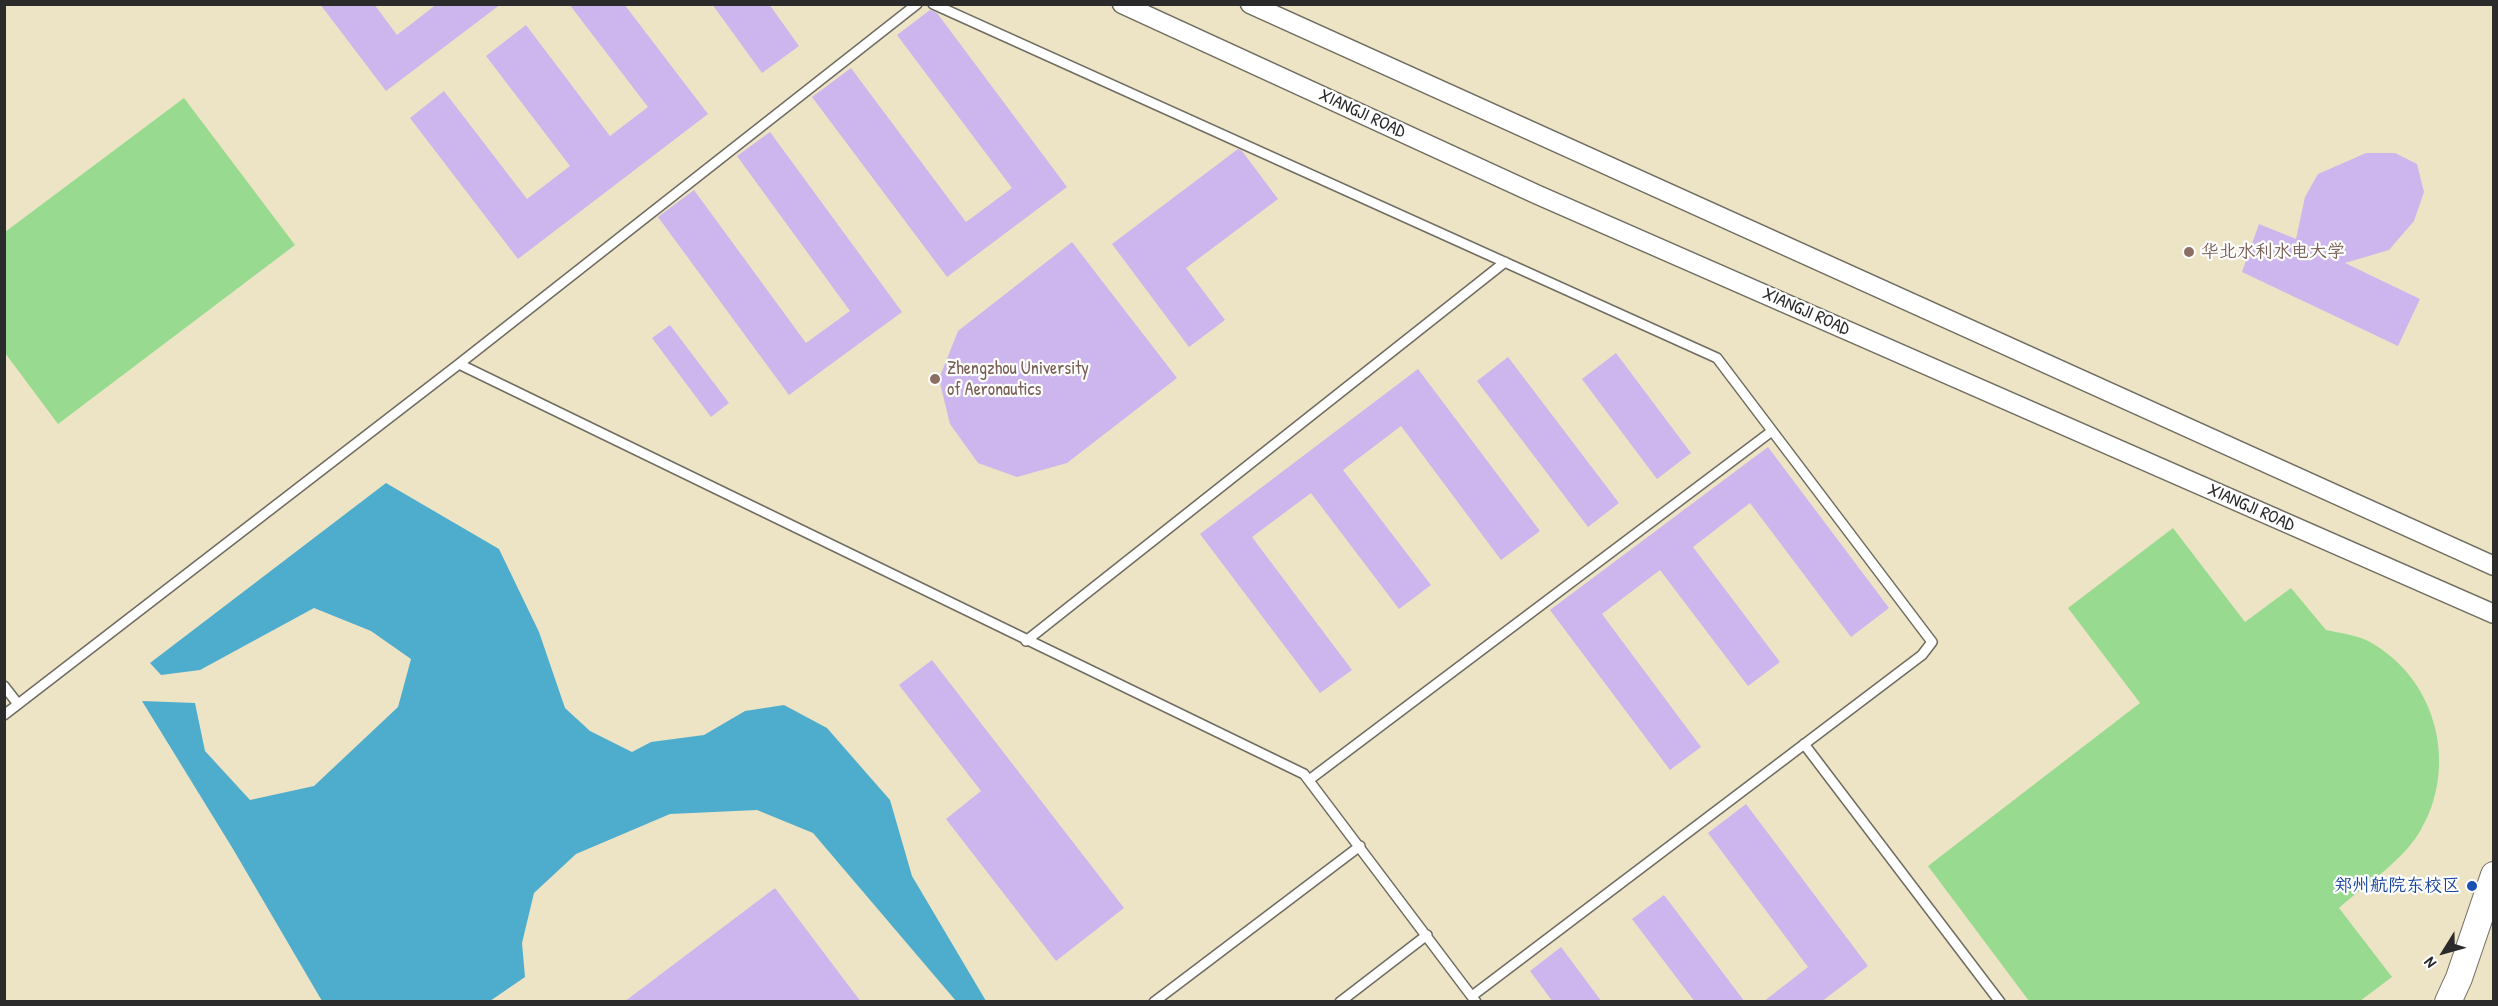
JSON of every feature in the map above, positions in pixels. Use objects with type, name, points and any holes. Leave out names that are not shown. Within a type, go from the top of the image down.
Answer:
[{"type":"main road","points":[[2448,1002],[2459,978],[2493,875]]},
{"type":"street","name":"XIANGJI ROAD","points":[[1122,4],[1538,195],[2493,614]]},
{"type":"street","points":[[1250,4],[2493,566]]},
{"type":"lane","points":[[4,715],[459,364],[917,4]]},
{"type":"lane","points":[[459,364],[1304,774],[1474,999],[1804,744],[1922,656],[1932,642],[1717,358],[933,4]]},
{"type":"lane","points":[[1026,641],[1505,262]]},
{"type":"lane","points":[[1309,780],[1772,430]]},
{"type":"lane","points":[[4,686],[18,704]]},
{"type":"lane","points":[[1804,744],[2000,1002]]},
{"type":"lane","points":[[1154,1002],[1360,846]]},
{"type":"lane","points":[[1340,1002],[1427,935]]},
{"type":"green space","points":[[184,98],[295,245],[58,424],[5,353],[5,232]]},
{"type":"green space","points":[[2173,528],[2245,622],[2291,588],[2326,630],[2348,634],[2370,642],[2393,658],[2412,679],[2426,702],[2435,727],[2439,754],[2438,781],[2431,808],[2419,833],[2402,854],[2339,908],[2392,977],[2360,1001],[2029,1001],[1928,866],[2140,703],[2068,608]]},
{"type":"water","points":[[386,483],[499,549],[539,632],[565,708],[590,731],[632,752],[651,742],[704,735],[745,711],[784,705],[827,728],[890,800],[912,876],[986,1001],[956,1001],[813,833],[757,810],[670,814],[576,854],[534,893],[522,943],[525,977],[490,1001],[322,1001],[233,849],[142,701],[195,703],[205,751],[250,800],[314,786],[398,707],[411,659],[371,631],[314,608],[200,670],[161,675],[150,663]]},
{"type":"building","points":[[320,4],[374,4],[397,35],[437,4],[501,4],[386,91]]},
{"type":"building","points":[[569,4],[624,4],[708,114],[518,259],[410,118],[444,91],[527,199],[570,166],[486,56],[526,25],[610,136],[648,107]]},
{"type":"building","points":[[712,4],[769,4],[799,46],[762,73]]},
{"type":"building","points":[[930,10],[937,13],[1067,187],[947,277],[812,97],[851,68],[966,222],[1012,188],[897,35]]},
{"type":"building","points":[[770,132],[902,312],[789,395],[658,217],[694,190],[806,343],[850,311],[737,156]]},
{"type":"building","points":[[1238,149],[1242,151],[1278,199],[1186,268],[1225,320],[1189,347],[1112,244]]},
{"type":"building","points":[[2366,153],[2395,153],[2417,164],[2424,192],[2414,221],[2389,250],[2345,263],[2420,299],[2398,346],[2242,272],[2259,224],[2296,239],[2305,197],[2318,174]]},
{"type":"building","points":[[1072,242],[1177,378],[1067,463],[1017,477],[978,463],[950,424],[939,379],[958,331]]},
{"type":"building","points":[[670,325],[729,403],[711,417],[652,338]]},
{"type":"building","points":[[1616,353],[1691,453],[1657,479],[1582,379]]},
{"type":"building","points":[[1508,357],[1619,503],[1588,527],[1477,381]]},
{"type":"building","points":[[1418,369],[1540,531],[1501,560],[1401,426],[1343,470],[1431,585],[1399,609],[1311,493],[1252,537],[1352,670],[1320,693],[1200,534]]},
{"type":"building","points":[[1768,447],[1889,608],[1851,637],[1750,503],[1693,547],[1780,662],[1748,686],[1660,570],[1602,614],[1701,747],[1670,770],[1550,610]]},
{"type":"building","points":[[932,660],[1124,908],[1056,961],[946,819],[981,791],[899,685]]},
{"type":"building","points":[[1746,804],[1868,966],[1821,1002],[1763,1002],[1808,967],[1708,833]]},
{"type":"building","points":[[775,888],[861,1002],[624,1002]]},
{"type":"building","points":[[1664,895],[1745,1002],[1695,1002],[1632,919]]},
{"type":"building","points":[[1561,947],[1602,1002],[1553,1002],[1530,971]]},
{"type":"place","name":"华北水利水电大学","points":[[2189,252]]},
{"type":"place","name":"Zhengzhou University of Aeronautics","points":[[935,379]]},
{"type":"place","name":"郑州航院东校区","points":[[2472,886]]}]
